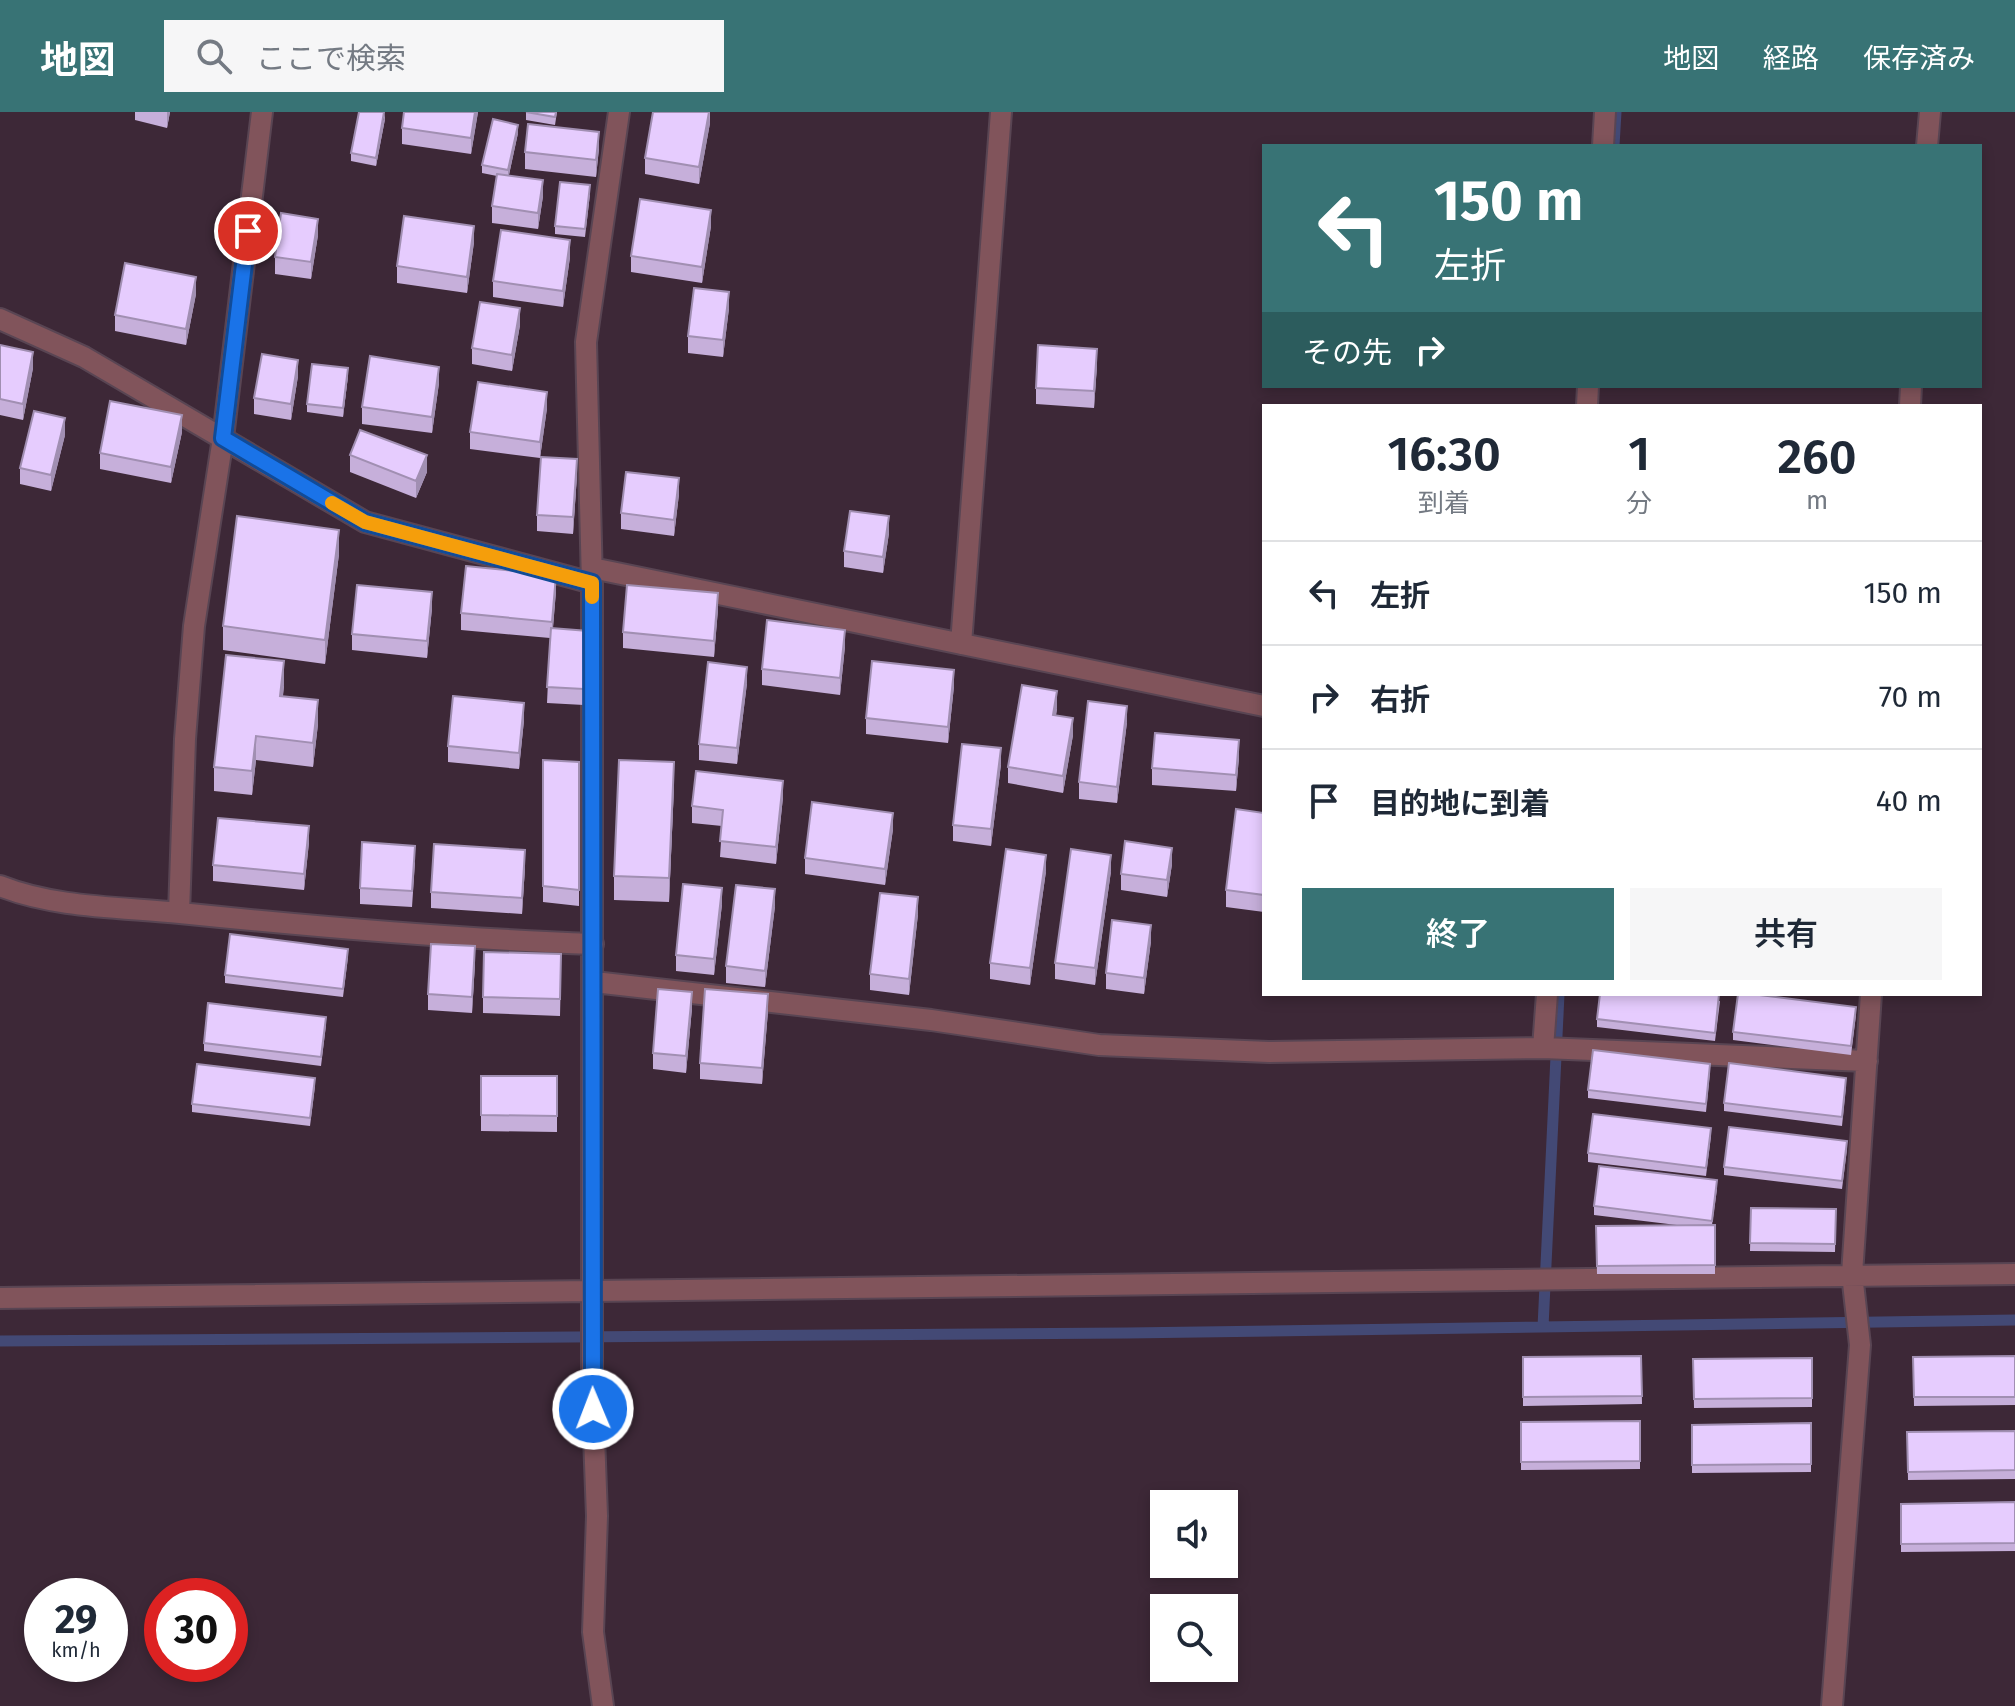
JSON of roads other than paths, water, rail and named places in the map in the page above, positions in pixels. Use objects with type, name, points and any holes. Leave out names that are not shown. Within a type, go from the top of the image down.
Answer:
[{"type":"street","points":[[179,913],[185,739],[194,626],[223,438],[262,112]]},
{"type":"street","points":[[603,1706],[593,1632],[597,1516],[593,1372],[592,576],[586,342],[619,112]]},
{"type":"street","points":[[961,644],[1001,112]]},
{"type":"street","points":[[1603,144],[1605,112]]},
{"type":"street","points":[[1927,144],[1930,112]]},
{"type":"street","points":[[0,319],[84,357],[365,522],[592,576],[961,644],[1262,706]]},
{"type":"street","points":[[0,886],[19,893],[91,905],[431,938],[593,944]]},
{"type":"street","points":[[594,982],[931,1020],[1099,1045],[1269,1052],[1543,1048],[1867,1061]]},
{"type":"street","points":[[1543,1048],[1547,996]]},
{"type":"street","points":[[1832,1706],[1860,1345],[1852,1274],[1871,996]]},
{"type":"street","points":[[0,1298],[2015,1274]]},
{"type":"waterway","points":[[1614,144],[1616,112]]},
{"type":"waterway","points":[[1543,1327],[1559,996]]},
{"type":"waterway","points":[[0,1341],[1127,1333],[2015,1320]]}]
